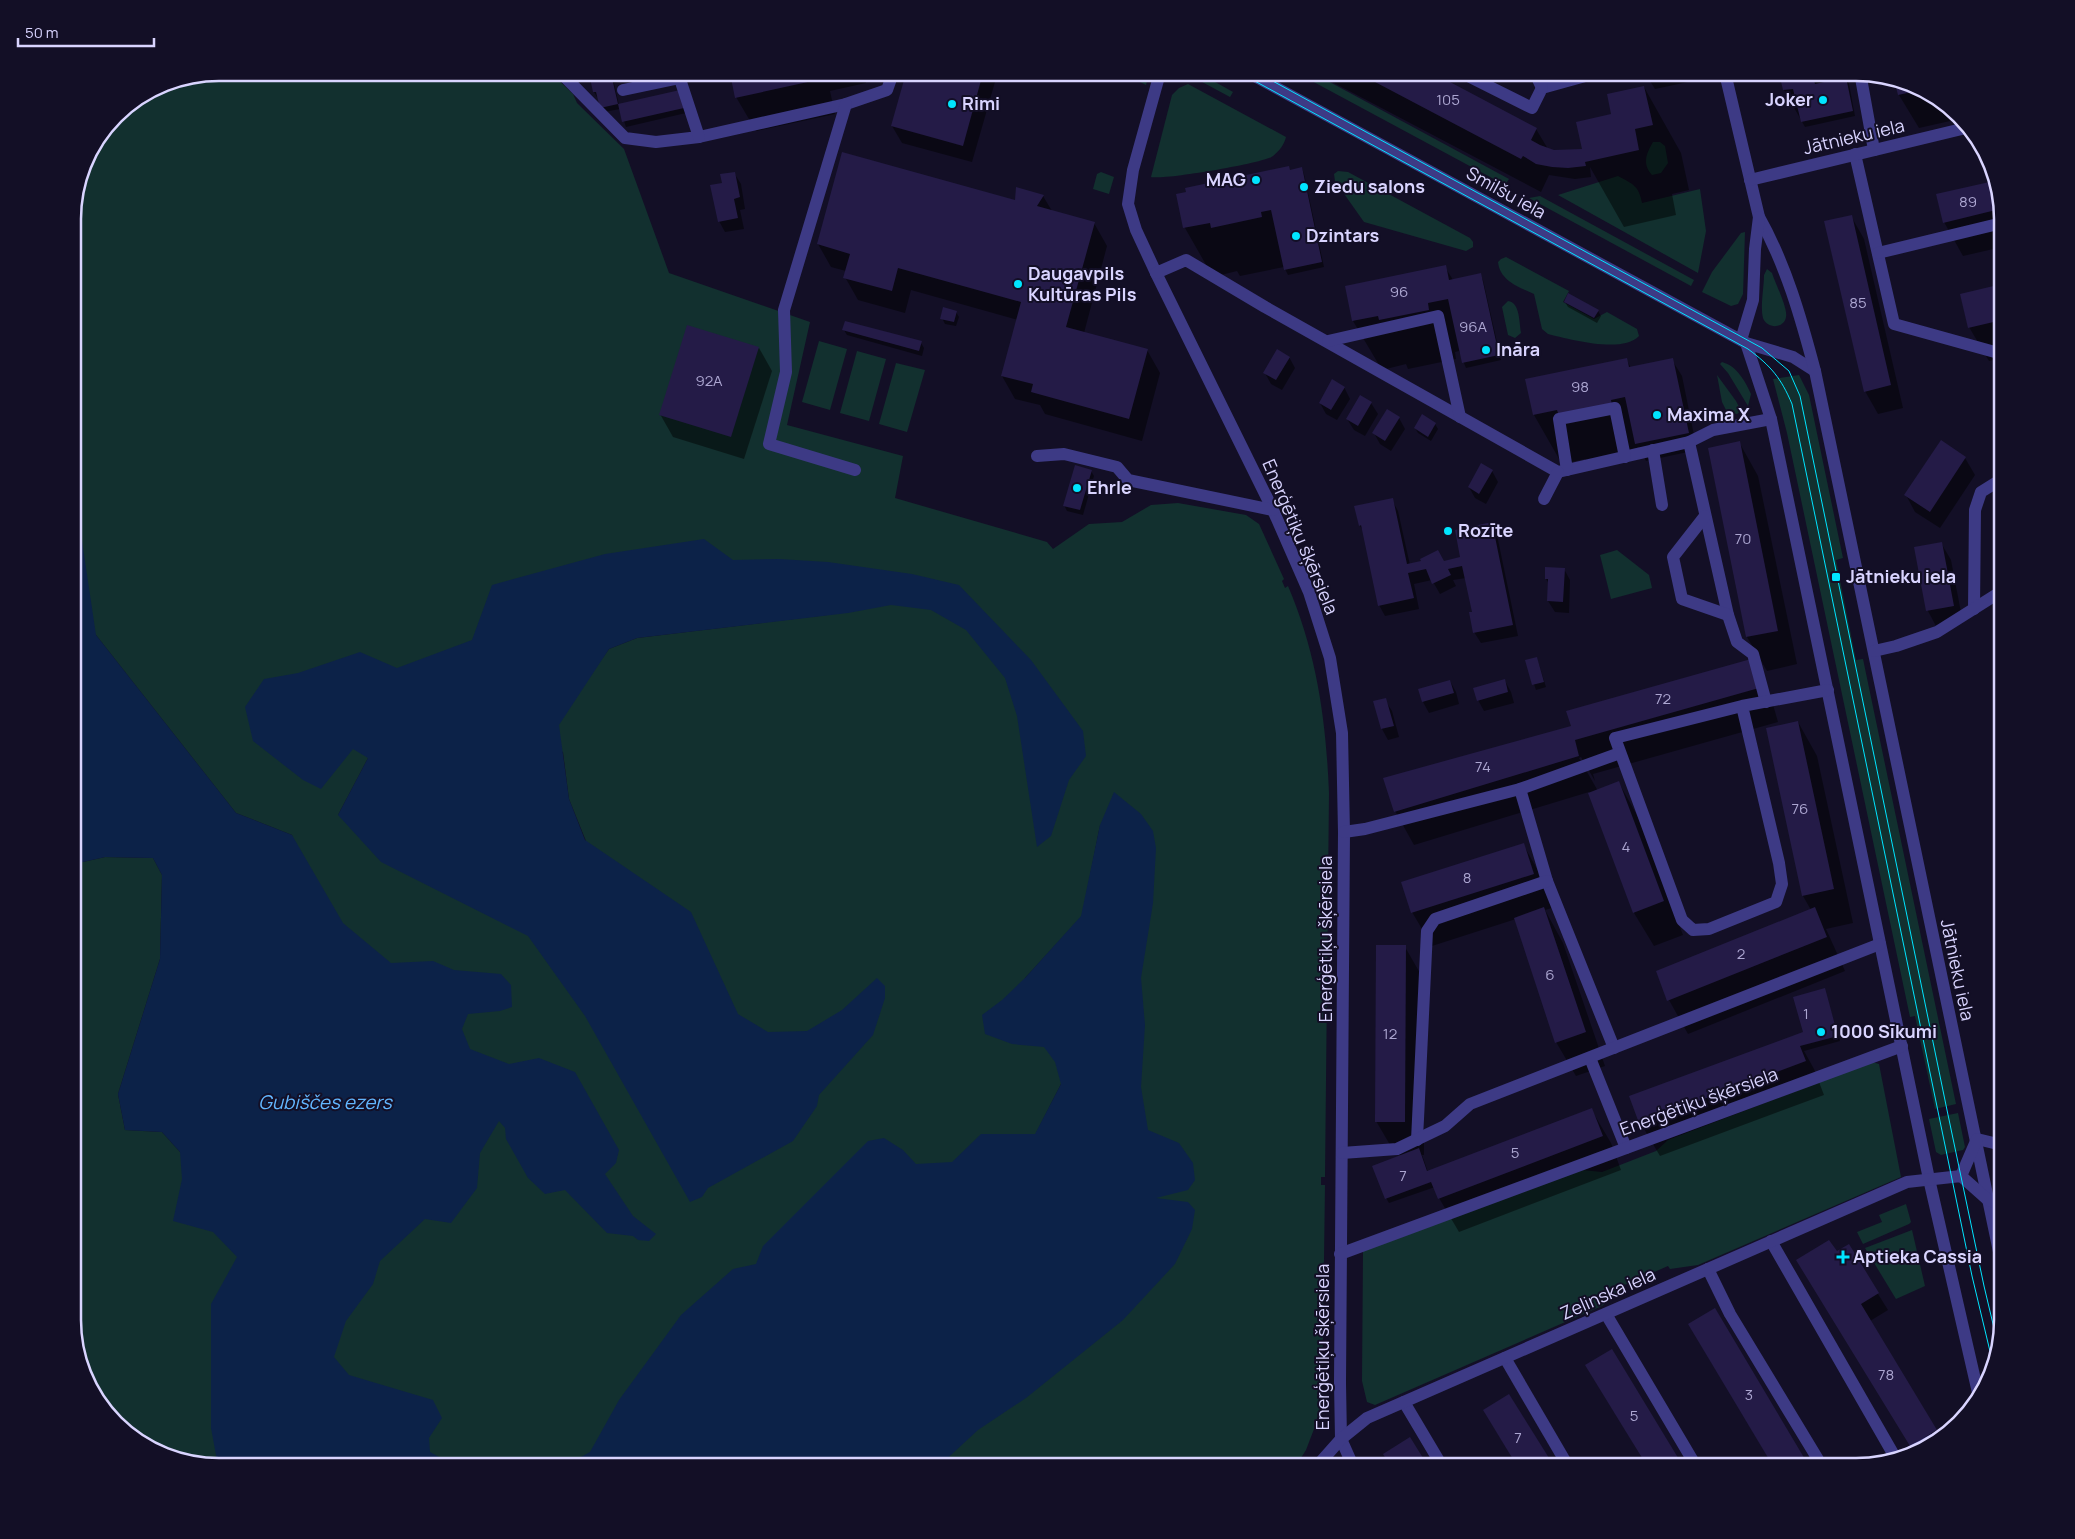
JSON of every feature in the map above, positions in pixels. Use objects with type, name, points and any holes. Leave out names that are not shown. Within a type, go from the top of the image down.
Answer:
[{"type":"street","points":[[570,81],[625,138],[656,142],[699,137],[846,104],[887,90],[890,81]]},
{"type":"street","points":[[623,90],[657,81]]},
{"type":"street","points":[[681,81],[699,137]]},
{"type":"street","name":"Enerģētiķu šķērsiela","points":[[1158,81],[1133,170],[1128,204],[1136,230],[1156,273],[1273,510],[1309,592],[1330,658],[1342,733],[1344,832],[1340,1254],[1341,1439]]},
{"type":"street","name":"Smilšu iela","points":[[1266,81],[1744,342],[1793,357],[1815,371]]},
{"type":"street","points":[[1480,81],[1532,108],[1542,88],[1566,81]]},
{"type":"street","points":[[1539,81],[1542,88]]},
{"type":"street","name":"Jātnieku iela","points":[[1728,81],[1759,217],[1770,238],[1800,317],[1815,371],[1920,882],[1977,1140],[1994,1228]]},
{"type":"street","points":[[1863,81],[1874,150]]},
{"type":"street","points":[[846,104],[784,310],[786,372],[769,444],[855,470]]},
{"type":"street","name":"Jātnieku iela","points":[[1750,180],[1960,129]]},
{"type":"street","points":[[1855,154],[1894,324],[1994,352]]},
{"type":"street","name":"Jātnieku iela","points":[[1744,342],[1753,300],[1755,249],[1759,217]]},
{"type":"street","points":[[1878,253],[1994,225]]},
{"type":"street","points":[[1156,273],[1186,260],[1460,417],[1562,471],[1689,442],[1713,430],[1771,419]]},
{"type":"street","points":[[1328,341],[1438,316],[1460,417]]},
{"type":"street","points":[[1744,342],[1771,419],[1928,1179],[1976,1386]]},
{"type":"street","points":[[1544,499],[1562,471],[1559,419],[1615,408],[1625,457]]},
{"type":"street","points":[[1689,442],[1728,615],[1737,642],[1753,654],[1766,702]]},
{"type":"street","points":[[1653,450],[1662,505]]},
{"type":"street","points":[[1037,456],[1064,454],[1117,467],[1128,480],[1273,510]]},
{"type":"street","points":[[1974,609],[1975,510],[1981,492],[1994,484]]},
{"type":"street","points":[[1705,516],[1673,557],[1682,599],[1728,615]]},
{"type":"street","points":[[1874,651],[1937,632],[1994,595]]},
{"type":"street","points":[[1742,706],[1779,863],[1782,884],[1776,902],[1709,929],[1693,930],[1682,920],[1615,738],[1742,706],[1828,690]]},
{"type":"street","points":[[1344,832],[1520,789],[1620,753]]},
{"type":"street","points":[[1520,789],[1547,880],[1614,1048]]},
{"type":"street","points":[[1417,1140],[1427,931],[1435,919],[1547,880]]},
{"type":"street","points":[[1342,1153],[1396,1149],[1445,1126],[1470,1104],[1880,944]]},
{"type":"street","name":"Enerģētiķu šķērsiela","points":[[1340,1254],[1902,1046]]},
{"type":"street","points":[[1590,1058],[1626,1148]]},
{"type":"street","points":[[1994,1143],[1977,1140],[1961,1176],[1988,1200],[1994,1202]]},
{"type":"street","name":"Zeļinska iela","points":[[1324,1458],[1341,1439],[1368,1418],[1404,1402],[1907,1182],[1961,1176]]},
{"type":"street","points":[[1771,1241],[1893,1453]]},
{"type":"street","points":[[1708,1269],[1730,1314],[1817,1458]]},
{"type":"street","points":[[1606,1314],[1691,1458]]},
{"type":"street","points":[[1505,1358],[1563,1458]]},
{"type":"street","points":[[1404,1402],[1437,1458]]},
{"type":"street","points":[[1341,1439],[1349,1458]]},
{"type":"green space","points":[[559,81],[573,94],[577,103],[624,149],[669,273],[810,322],[787,425],[903,456],[895,498],[1047,542],[1053,549],[1089,524],[1122,522],[1151,505],[1178,503],[1246,515],[1259,524],[1284,579],[1282,581],[1285,588],[1288,586],[1298,611],[1313,662],[1322,713],[1328,766],[1325,1177],[1321,1177],[1321,1185],[1325,1185],[1322,1408],[1306,1450],[1301,1458],[910,1458],[889,1451],[888,1458],[219,1458],[192,1455],[166,1447],[135,1429],[115,1411],[95,1381],[84,1347],[82,1329],[82,862],[105,857],[153,858],[162,875],[160,959],[118,1094],[125,1130],[162,1132],[180,1152],[308,940],[292,835],[236,813],[96,635],[82,622],[82,210],[84,192],[95,158],[110,135],[128,115],[142,104],[166,92],[201,82]],"holes":[[[876,569],[827,615],[637,638],[609,649],[542,743],[563,752],[569,799],[586,841],[338,815],[368,758],[495,664]],[[1100,825],[1071,1107],[1036,1133],[1061,1084],[1070,1005],[1021,988],[1025,978],[1082,916]]]},
{"type":"green space","points":[[1138,81],[1147,81],[1146,85]]},
{"type":"green space","points":[[1200,81],[1213,81],[1233,92],[1230,97]]},
{"type":"green space","points":[[1312,81],[1328,81],[1509,179],[1505,185]]},
{"type":"green space","points":[[1188,84],[1286,137],[1281,148],[1273,156],[1252,163],[1193,174],[1151,177],[1172,95],[1179,88]]},
{"type":"green space","points":[[1653,142],[1660,142],[1665,146],[1668,163],[1661,173],[1652,175],[1647,167],[1646,159]]},
{"type":"green space","points":[[1338,171],[1348,172],[1470,238],[1473,242],[1473,247],[1466,251],[1364,222],[1335,181],[1334,174]]},
{"type":"green space","points":[[1101,172],[1114,177],[1109,194],[1093,189],[1097,174]]},
{"type":"green space","points":[[1618,176],[1635,186],[1642,203],[1700,189],[1706,231],[1698,273],[1558,195]]},
{"type":"green space","points":[[1540,196],[1694,280],[1691,286],[1529,198]]},
{"type":"green space","points":[[1745,232],[1743,294],[1738,304],[1731,306],[1702,292],[1712,272],[1741,233]]},
{"type":"green space","points":[[1506,257],[1569,291],[1563,302],[1594,319],[1607,312],[1637,329],[1639,336],[1621,344],[1608,345],[1582,342],[1548,334],[1542,329],[1534,294],[1506,279],[1502,274],[1498,262]]},
{"type":"green space","points":[[1767,269],[1772,273],[1786,313],[1785,321],[1775,326],[1765,322],[1762,313],[1764,275]]},
{"type":"green space","points":[[1508,301],[1515,305],[1518,313],[1521,333],[1515,338],[1508,335],[1502,307]]},
{"type":"green space","points":[[819,341],[847,349],[830,410],[802,402]]},
{"type":"green space","points":[[857,351],[886,359],[869,421],[840,413]]},
{"type":"green space","points":[[1722,362],[1736,370],[1746,384],[1751,394],[1748,406],[1728,373],[1720,364]]},
{"type":"green space","points":[[896,363],[925,370],[907,432],[879,424]]},
{"type":"green space","points":[[1717,375],[1736,401],[1741,411],[1737,414],[1727,412],[1722,402]]},
{"type":"green space","points":[[1799,375],[1809,395],[1843,558],[1836,560],[1856,660],[1863,659],[1956,1104],[1935,1109],[1915,1016],[1910,1017],[1787,433],[1773,379]]},
{"type":"green space","points":[[1617,550],[1649,575],[1652,588],[1611,599],[1600,555]]},
{"type":"green space","points":[[1872,1062],[1879,1064],[1901,1177],[1698,1265],[1670,1269],[1668,1266],[1620,1287],[1621,1290],[1602,1306],[1375,1405],[1367,1402],[1362,1381],[1363,1251],[1582,1170],[1602,1172],[1656,1151],[1668,1140]]},
{"type":"green space","points":[[1958,1113],[1965,1147],[1963,1150],[1941,1155],[1936,1152],[1929,1119]]},
{"type":"green space","points":[[1906,1204],[1911,1222],[1909,1224],[1863,1244],[1857,1232],[1882,1222],[1879,1215]]},
{"type":"green space","points":[[1912,1230],[1925,1286],[1896,1299],[1865,1248]]},
{"type":"water","points":[[704,539],[733,560],[779,559],[828,562],[912,574],[959,585],[1031,660],[1083,731],[1086,756],[1069,780],[1051,836],[1037,847],[1017,716],[1005,678],[966,630],[931,610],[891,605],[848,613],[637,638],[609,649],[559,725],[569,799],[585,840],[691,912],[738,1014],[768,1032],[807,1031],[842,1010],[877,978],[885,986],[885,998],[873,1035],[819,1095],[817,1106],[793,1141],[708,1188],[702,1197],[690,1202],[585,1016],[528,936],[381,862],[338,815],[368,758],[353,749],[321,789],[303,780],[253,741],[245,707],[264,679],[298,673],[360,652],[397,668],[472,640],[492,585],[605,554]]},
{"type":"water","name":"Gubiščes ezers","points":[[82,541],[96,635],[236,813],[292,835],[343,923],[391,963],[433,961],[454,970],[501,974],[511,985],[512,1007],[500,1011],[468,1014],[462,1029],[470,1049],[509,1064],[539,1058],[575,1072],[619,1150],[616,1163],[605,1174],[633,1216],[656,1234],[649,1241],[638,1240],[633,1236],[607,1233],[565,1190],[545,1194],[528,1178],[506,1139],[505,1128],[499,1121],[480,1153],[477,1188],[451,1223],[425,1219],[380,1261],[373,1284],[346,1321],[334,1357],[349,1375],[433,1400],[442,1418],[429,1438],[430,1452],[441,1458],[216,1458],[211,1428],[211,1304],[237,1257],[213,1232],[173,1221],[182,1179],[180,1152],[162,1132],[125,1130],[118,1094],[160,959],[162,875],[153,858],[105,857],[83,862]]},
{"type":"water","points":[[1114,792],[1141,814],[1153,831],[1156,848],[1153,903],[1141,978],[1145,1025],[1141,1087],[1148,1130],[1179,1143],[1193,1163],[1195,1180],[1188,1190],[1156,1198],[1188,1202],[1195,1210],[1192,1229],[1175,1264],[1123,1320],[1026,1398],[978,1430],[948,1458],[579,1458],[590,1452],[619,1400],[681,1315],[733,1269],[756,1264],[763,1246],[868,1141],[884,1138],[903,1150],[916,1164],[952,1162],[981,1134],[1035,1134],[1061,1084],[1055,1062],[1044,1047],[1012,1044],[985,1034],[982,1015],[1002,1000],[1025,978],[1081,916],[1100,825]]},
{"type":"building","points":[[591,81],[613,81],[618,104],[600,108],[596,92],[593,92]]},
{"type":"building","points":[[732,81],[812,81],[735,98]]},
{"type":"building","points":[[904,81],[981,81],[963,146],[891,126]]},
{"type":"building","points":[[1373,81],[1448,81],[1537,128],[1531,140],[1554,150],[1582,149],[1576,122],[1611,114],[1607,94],[1644,86],[1653,125],[1635,129],[1639,150],[1585,162],[1586,166],[1568,168],[1536,164],[1523,156],[1521,159]]},
{"type":"building","name":"Joker","points":[[1781,81],[1814,81],[1815,84],[1828,81],[1847,81],[1853,111],[1801,122],[1793,89],[1783,90]]},
{"type":"building","points":[[1896,88],[1910,92],[1898,95]]},
{"type":"building","points":[[680,90],[684,108],[622,122],[618,104]]},
{"type":"building","name":"Daugavpils Kultūras Pils","points":[[842,152],[1015,200],[1016,187],[1044,195],[1037,206],[1095,222],[1066,327],[1148,349],[1129,419],[1031,392],[1033,384],[1001,376],[1021,302],[898,268],[892,291],[843,278],[850,254],[817,244]]},
{"type":"building","points":[[1289,166],[1290,170],[1302,167],[1322,262],[1284,270],[1271,210],[1261,212],[1262,217],[1211,228],[1210,223],[1183,228],[1176,194],[1186,192],[1185,188]]},
{"type":"building","points":[[735,172],[740,197],[734,199],[738,218],[718,222],[710,185],[722,183],[720,174]]},
{"type":"building","points":[[1988,182],[1993,211],[1943,223],[1936,194]]},
{"type":"building","points":[[1852,215],[1891,385],[1864,392],[1824,221]]},
{"type":"building","points":[[1446,265],[1449,280],[1481,273],[1499,355],[1462,363],[1448,299],[1428,303],[1429,310],[1379,320],[1378,316],[1352,321],[1345,286]]},
{"type":"building","points":[[1994,286],[1994,322],[1968,328],[1960,294]]},
{"type":"building","points":[[1568,293],[1599,310],[1594,318],[1564,302]]},
{"type":"building","points":[[943,307],[957,311],[954,322],[940,319]]},
{"type":"building","points":[[845,321],[922,341],[919,351],[842,330]]},
{"type":"building","points":[[687,325],[759,347],[731,437],[659,415]]},
{"type":"building","points":[[1277,349],[1290,357],[1276,380],[1263,373]]},
{"type":"building","points":[[1627,358],[1629,367],[1673,358],[1689,433],[1635,444],[1625,397],[1611,400],[1612,405],[1559,416],[1557,410],[1533,415],[1525,379]]},
{"type":"building","points":[[1332,379],[1345,387],[1331,410],[1319,403]]},
{"type":"building","points":[[1360,395],[1372,402],[1358,426],[1346,419]]},
{"type":"building","points":[[1387,409],[1400,417],[1385,441],[1372,433]]},
{"type":"building","points":[[1422,414],[1436,423],[1428,437],[1414,428]]},
{"type":"building","points":[[1941,440],[1966,457],[1930,512],[1904,495]]},
{"type":"building","points":[[1740,441],[1778,631],[1746,637],[1708,448]]},
{"type":"building","points":[[1481,463],[1493,470],[1479,494],[1468,487]]},
{"type":"building","name":"Ehrle","points":[[1075,465],[1092,470],[1080,510],[1063,506]]},
{"type":"building","points":[[1393,498],[1407,564],[1421,561],[1420,559],[1438,550],[1444,561],[1460,557],[1455,530],[1492,522],[1513,625],[1473,633],[1469,612],[1472,612],[1462,566],[1448,569],[1451,575],[1432,584],[1426,569],[1408,573],[1414,598],[1378,606],[1361,525],[1359,526],[1354,506]]},
{"type":"building","points":[[1942,542],[1954,606],[1926,611],[1914,547]]},
{"type":"building","points":[[1545,567],[1565,568],[1563,602],[1547,601],[1548,579],[1545,579]]},
{"type":"building","points":[[1537,657],[1544,682],[1532,685],[1525,660]]},
{"type":"building","points":[[1751,659],[1759,688],[1575,740],[1579,756],[1394,812],[1383,778],[1571,726],[1566,711]]},
{"type":"building","points":[[1505,679],[1508,692],[1477,701],[1473,688]]},
{"type":"building","points":[[1450,680],[1454,693],[1422,702],[1418,689]]},
{"type":"building","points":[[1386,698],[1394,726],[1381,729],[1373,701]]},
{"type":"building","points":[[1798,721],[1834,889],[1802,896],[1766,728]]},
{"type":"building","points":[[1619,781],[1664,901],[1633,913],[1588,793]]},
{"type":"building","points":[[1524,843],[1534,874],[1411,913],[1401,882]]},
{"type":"building","points":[[1544,907],[1586,1032],[1555,1043],[1514,918]]},
{"type":"building","points":[[1815,907],[1827,937],[1667,1001],[1656,971]]},
{"type":"building","points":[[1376,945],[1406,945],[1405,1122],[1375,1122]]},
{"type":"building","points":[[1825,988],[1838,1036],[1800,1046],[1806,1061],[1639,1123],[1629,1096],[1803,1032],[1793,997]]},
{"type":"building","points":[[1592,1108],[1603,1136],[1438,1199],[1431,1182],[1385,1199],[1372,1166],[1419,1148],[1427,1171]]},
{"type":"building","points":[[1829,1240],[1837,1251],[1849,1244],[1879,1293],[1861,1304],[1937,1430],[1910,1446],[1796,1260]]},
{"type":"building","points":[[1715,1308],[1804,1458],[1768,1458],[1688,1324]]},
{"type":"building","points":[[1612,1349],[1678,1458],[1642,1458],[1585,1365]]},
{"type":"building","points":[[1509,1394],[1549,1458],[1512,1458],[1483,1410]]},
{"type":"building","points":[[1410,1437],[1423,1458],[1385,1458],[1383,1454]]},
{"type":"tram line","points":[[1255,81],[1748,349],[1769,367],[1784,387],[1792,404],[1972,1276],[1990,1351]]},
{"type":"tram line","points":[[1273,81],[1762,348],[1789,371],[1800,396],[1947,1110],[1993,1326]]},
{"type":"place","name":"Joker","points":[[1823,100]]},
{"type":"place","name":"Rimi","points":[[952,104]]},
{"type":"place","name":"MAG","points":[[1256,180]]},
{"type":"place","name":"Ziedu salons","points":[[1304,187]]},
{"type":"place","name":"Dzintars","points":[[1296,236]]},
{"type":"place","name":"Daugavpils Kultūras Pils","points":[[1018,284]]},
{"type":"place","name":"Ināra","points":[[1486,350]]},
{"type":"place","name":"Maxima X","points":[[1657,415]]},
{"type":"place","name":"Ehrle","points":[[1077,488]]},
{"type":"place","name":"Rozīte","points":[[1448,531]]},
{"type":"place","name":"Jātnieku iela","points":[[1836,577]]},
{"type":"place","name":"1000 Sīkumi","points":[[1821,1032]]},
{"type":"place","name":"Aptieka Cassia","points":[[1843,1257]]}]
